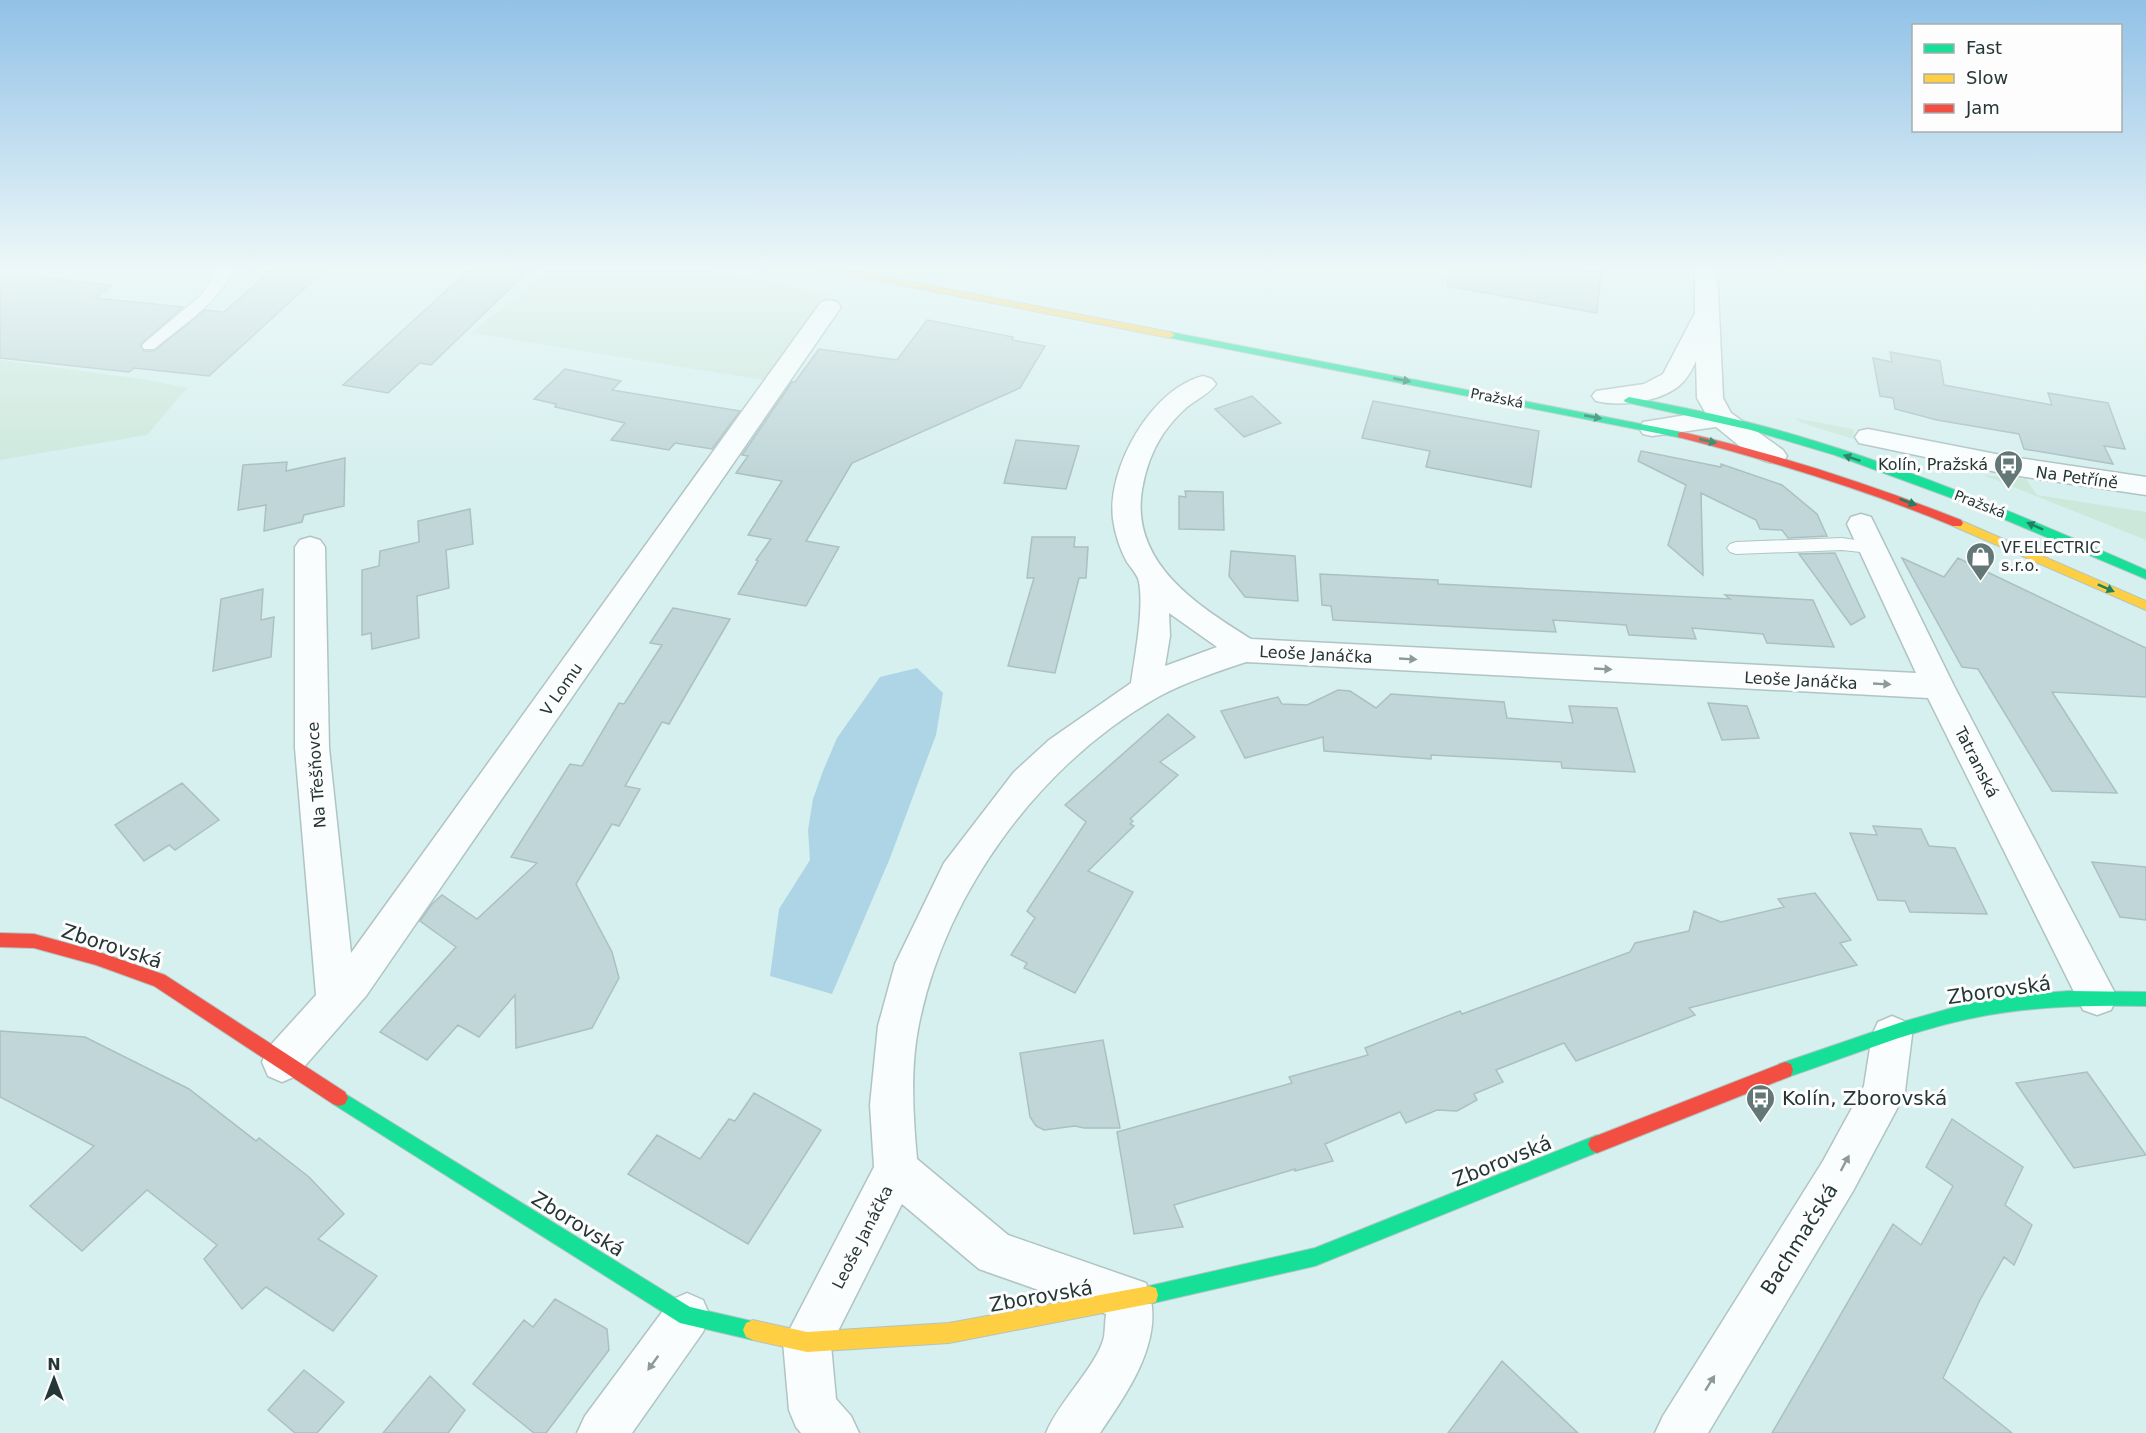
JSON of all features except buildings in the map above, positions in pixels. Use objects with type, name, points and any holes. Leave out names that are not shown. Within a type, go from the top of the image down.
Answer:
[{"type":"street","name":"V Lomu","points":[[282,1062],[336,1002],[598,636],[809,336]]},
{"type":"street","name":"Pražská","points":[[1173,336],[1652,428],[1773,456],[1956,521],[2146,606]]},
{"type":"street","points":[[1599,395],[1650,392],[1673,380],[1696,336]]},
{"type":"street","points":[[1708,336],[1710,398],[1721,418],[1773,456]]},
{"type":"street","points":[[1203,384],[1165,413],[1136,459],[1126,490],[1125,508],[1129,534],[1154,579],[1183,607],[1245,650]]},
{"type":"street","name":"Pražská","points":[[1599,395],[1721,418],[1794,438],[1929,484],[2015,517],[2146,575]]},
{"type":"street","points":[[1652,428],[1721,418]]},
{"type":"street","name":"Na Petříně","points":[[1868,437],[1957,457],[2054,474],[2146,486]]},
{"type":"street","name":"Tatranská","points":[[1866,536],[1938,686],[2097,997]]},
{"type":"street","name":"Na Třešňovce","points":[[310,547],[312,748],[336,1002]]},
{"type":"street","points":[[1146,689],[1154,636],[1154,579]]},
{"type":"street","name":"Leoše Janáčka","points":[[807,1342],[896,1170],[891,1105],[898,1026],[914,964],[957,874],[1026,782],[1082,732],[1146,689],[1189,669],[1245,650],[1938,686]]},
{"type":"street","name":"Zborovská","points":[[0,940],[34,941],[96,958],[159,980],[282,1062],[687,1316],[807,1342],[949,1333],[1130,1299],[1315,1257],[1764,1077],[1943,1017],[1997,1006],[2097,997],[2146,999]]},
{"type":"street","name":"Bachmačská","points":[[1680,1433],[1838,1176],[1884,1092],[1892,1035]]},
{"type":"street","points":[[896,1170],[995,1253],[1130,1299],[1127,1340],[1112,1373],[1071,1433]]},
{"type":"street","points":[[602,1433],[687,1316]]},
{"type":"street","points":[[807,1342],[813,1410],[834,1433]]},
{"type":"lane","points":[[149,346],[161,336]]},
{"type":"lane","points":[[1736,548],[1842,544],[1866,536]]},
{"type":"green space","points":[[489,336],[797,336],[763,380]]},
{"type":"green space","points":[[0,360],[142,379],[187,388],[147,435],[0,460]]},
{"type":"green space","points":[[1794,418],[1854,429],[1853,439],[1802,423]]},
{"type":"green space","points":[[1983,475],[2026,479],[2037,495],[2146,512],[2146,540]]},
{"type":"water","points":[[917,668],[943,693],[936,735],[890,858],[832,994],[770,976],[779,909],[810,860],[808,830],[813,799],[837,738],[880,677]]},
{"type":"traffic: fast","points":[[1174,336],[1682,435]]},
{"type":"traffic: fast","points":[[1629,400],[1752,427],[1883,467],[1972,501],[2146,575]]},
{"type":"traffic: fast","points":[[1785,1070],[1922,1024],[1991,1007],[2043,1000],[2146,999]]},
{"type":"traffic: fast","points":[[339,1098],[687,1316],[753,1330]]},
{"type":"traffic: fast","points":[[1149,1295],[1315,1257],[1597,1144]]},
{"type":"traffic: slow","points":[[1957,523],[2146,606]]},
{"type":"traffic: slow","points":[[753,1330],[807,1342],[949,1333],[1149,1295]]},
{"type":"traffic: jam","points":[[1682,435],[1752,452],[1821,473],[1957,523]]},
{"type":"traffic: jam","points":[[0,940],[34,941],[96,958],[159,980],[339,1098]]},
{"type":"traffic: jam","points":[[1597,1144],[1785,1070]]},
{"type":"place","name":"Kolín, Pražská","points":[[2009,490]]},
{"type":"place","name":"VF.ELECTRIC s.r.o.","points":[[1980,582]]},
{"type":"place","name":"Kolín, Zborovská","points":[[1761,1124]]}]
